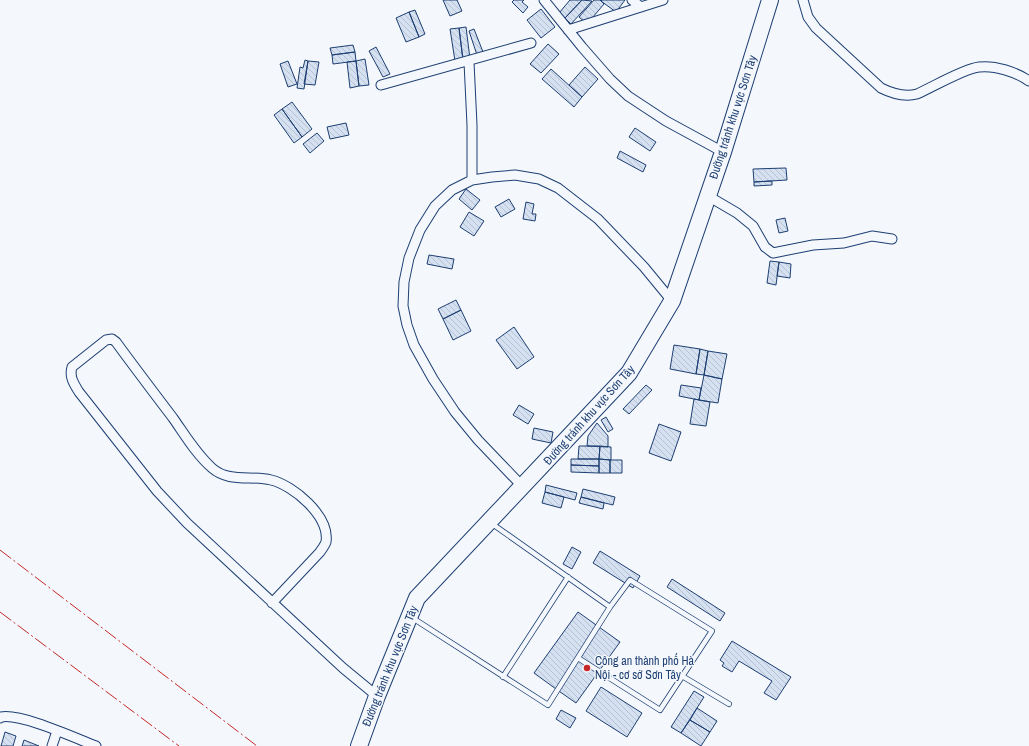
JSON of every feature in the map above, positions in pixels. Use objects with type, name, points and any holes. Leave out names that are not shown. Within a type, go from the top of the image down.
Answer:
[{"type":"highway","name":"Đường tránh khu vực Sơn Tây","points":[[359,746],[377,696],[417,598],[629,373],[672,301],[708,196],[770,0]]},
{"type":"street","points":[[544,0],[610,79],[628,96],[666,121],[722,152]]},
{"type":"street","points":[[632,0],[641,7]]},
{"type":"street","points":[[568,30],[663,0]]},
{"type":"street","points":[[803,0],[808,17],[816,28],[881,88],[890,92],[908,96],[918,94],[969,70],[979,67],[1007,70],[1029,81]]},
{"type":"street","points":[[381,85],[469,62],[531,43]]},
{"type":"street","points":[[469,62],[472,125],[472,180]]},
{"type":"street","points":[[523,486],[478,440],[455,412],[433,379],[414,345],[402,306],[404,282],[409,258],[420,230],[435,206],[452,190],[472,180],[515,175],[539,179],[558,188],[598,219],[644,267],[672,301]]},
{"type":"street","points":[[708,196],[737,213],[753,226],[765,248],[773,253],[813,245],[844,243],[872,236],[892,239]]},
{"type":"street","points":[[272,603],[320,552],[326,543],[326,532],[318,514],[300,496],[280,483],[270,480],[238,478],[218,473],[198,453],[116,342],[112,339],[106,340],[72,367],[71,377],[79,392],[157,491],[187,523],[272,603],[343,668],[377,696]]},
{"type":"street","points":[[0,718],[8,715],[22,719],[96,746]]},
{"type":"street","points":[[52,746],[57,731]]},
{"type":"lane","points":[[490,522],[610,606]]},
{"type":"lane","points":[[503,677],[568,578]]},
{"type":"lane","points":[[410,616],[548,706],[610,606],[630,580],[712,631],[660,710],[578,658]]},
{"type":"lane","points":[[682,676],[729,704]]},
{"type":"building","points":[[443,0],[457,0],[462,11],[450,16]]},
{"type":"building","points":[[514,0],[524,0],[522,2],[528,7],[523,13],[512,2]]},
{"type":"building","points":[[570,0],[582,0],[565,18],[559,13]]},
{"type":"building","points":[[582,0],[592,1],[571,24],[565,18]]},
{"type":"building","points":[[594,0],[600,0],[604,4],[587,24],[579,17]]},
{"type":"building","points":[[625,0],[616,12],[601,1]]},
{"type":"building","points":[[541,9],[555,27],[541,38],[527,20]]},
{"type":"building","points":[[415,10],[425,34],[419,37],[409,12]]},
{"type":"building","points":[[409,12],[419,37],[406,42],[396,18]]},
{"type":"building","points":[[466,27],[470,59],[463,60],[459,28]]},
{"type":"building","points":[[459,28],[463,60],[455,61],[450,29]]},
{"type":"building","points":[[474,29],[483,52],[477,55],[469,31]]},
{"type":"building","points":[[548,44],[559,54],[541,73],[530,64]]},
{"type":"building","points":[[353,45],[355,52],[332,55],[330,48]]},
{"type":"building","points":[[376,47],[390,74],[383,77],[369,51]]},
{"type":"building","points":[[355,52],[356,61],[333,64],[332,55]]},
{"type":"building","points":[[365,59],[369,85],[359,86],[356,61]]},
{"type":"building","points":[[305,60],[308,61],[304,89],[297,88],[300,67],[303,68]]},
{"type":"building","points":[[288,61],[297,84],[288,87],[280,64]]},
{"type":"building","points":[[308,61],[319,62],[315,85],[304,84]]},
{"type":"building","points":[[356,61],[359,86],[350,88],[347,62]]},
{"type":"building","points":[[585,67],[598,79],[582,97],[569,85]]},
{"type":"building","points":[[551,69],[582,97],[574,107],[542,79]]},
{"type":"building","points":[[292,102],[312,129],[302,137],[282,109]]},
{"type":"building","points":[[282,109],[302,137],[294,143],[274,115]]},
{"type":"building","points":[[346,123],[349,135],[330,139],[327,127]]},
{"type":"building","points":[[635,128],[656,142],[650,151],[629,137]]},
{"type":"building","points":[[317,133],[324,141],[310,153],[303,144]]},
{"type":"building","points":[[620,151],[646,165],[643,172],[617,158]]},
{"type":"building","points":[[786,168],[787,180],[754,182],[753,169]]},
{"type":"building","points":[[772,181],[772,185],[754,186],[754,182]]},
{"type":"building","points":[[466,189],[480,200],[472,210],[459,199]]},
{"type":"building","points":[[509,199],[515,209],[501,217],[495,207]]},
{"type":"building","points":[[526,202],[534,204],[532,214],[536,214],[535,221],[523,219]]},
{"type":"building","points":[[469,212],[484,221],[474,236],[460,227]]},
{"type":"building","points":[[785,218],[788,231],[779,233],[776,220]]},
{"type":"building","points":[[429,255],[454,259],[452,269],[427,264]]},
{"type":"building","points":[[770,261],[779,262],[776,285],[767,283]]},
{"type":"building","points":[[779,262],[791,264],[790,278],[777,276]]},
{"type":"building","points":[[456,300],[461,310],[443,319],[438,309]]},
{"type":"building","points":[[461,310],[471,331],[453,340],[443,319]]},
{"type":"building","points":[[514,327],[534,357],[517,369],[496,340]]},
{"type":"building","points":[[674,345],[700,349],[696,374],[670,369]]},
{"type":"building","points":[[700,349],[708,351],[704,375],[696,374]]},
{"type":"building","points":[[708,351],[727,354],[722,379],[704,375]]},
{"type":"building","points":[[704,375],[722,379],[718,403],[699,400]]},
{"type":"building","points":[[646,385],[652,390],[629,414],[623,409]]},
{"type":"building","points":[[681,385],[701,388],[699,400],[679,396]]},
{"type":"building","points":[[694,399],[710,402],[706,426],[690,424]]},
{"type":"building","points":[[519,405],[534,414],[528,424],[513,415]]},
{"type":"building","points":[[606,417],[613,429],[608,432],[601,420]]},
{"type":"building","points":[[597,423],[608,436],[608,447],[587,446],[588,436]]},
{"type":"building","points":[[659,424],[681,432],[671,461],[649,453]]},
{"type":"building","points":[[534,428],[553,432],[551,443],[532,439]]},
{"type":"building","points":[[579,446],[600,446],[599,459],[578,459]]},
{"type":"building","points":[[600,446],[611,447],[611,460],[599,459]]},
{"type":"building","points":[[571,459],[599,459],[599,466],[571,465]]},
{"type":"building","points":[[599,459],[610,460],[610,473],[599,473]]},
{"type":"building","points":[[610,460],[622,460],[622,473],[610,473]]},
{"type":"building","points":[[571,465],[599,466],[599,473],[571,472]]},
{"type":"building","points":[[546,485],[577,493],[575,500],[545,492]]},
{"type":"building","points":[[583,489],[615,497],[613,505],[581,497]]},
{"type":"building","points":[[545,492],[564,497],[561,508],[542,503]]},
{"type":"building","points":[[581,497],[604,503],[603,509],[579,503]]},
{"type":"building","points":[[572,547],[581,552],[572,569],[563,564]]},
{"type":"building","points":[[600,551],[640,576],[633,588],[593,563]]},
{"type":"building","points":[[672,579],[725,613],[720,621],[667,587]]},
{"type":"building","points":[[578,612],[599,627],[556,689],[534,673]]},
{"type":"building","points":[[599,627],[620,642],[576,703],[556,689]]},
{"type":"building","points":[[732,641],[791,677],[776,700],[764,693],[772,681],[739,661],[732,672],[722,666],[724,663],[720,660]]},
{"type":"building","points":[[601,687],[642,713],[627,737],[586,711]]},
{"type":"building","points":[[694,691],[704,697],[681,733],[671,727]]},
{"type":"building","points":[[697,708],[717,721],[710,732],[690,720]]},
{"type":"building","points":[[561,710],[576,718],[570,728],[556,719]]},
{"type":"building","points":[[690,720],[710,732],[701,746],[681,733]]},
{"type":"building","points":[[5,732],[16,736],[13,746],[1,746]]},
{"type":"building","points":[[24,740],[39,746],[22,746]]},
{"type":"power","points":[[0,550],[257,746]]},
{"type":"power","points":[[0,612],[179,746]]},
{"type":"place","name":"Công an thành phố Hà Nội - cơ sở Sơn Tây","points":[[587,668]]}]
